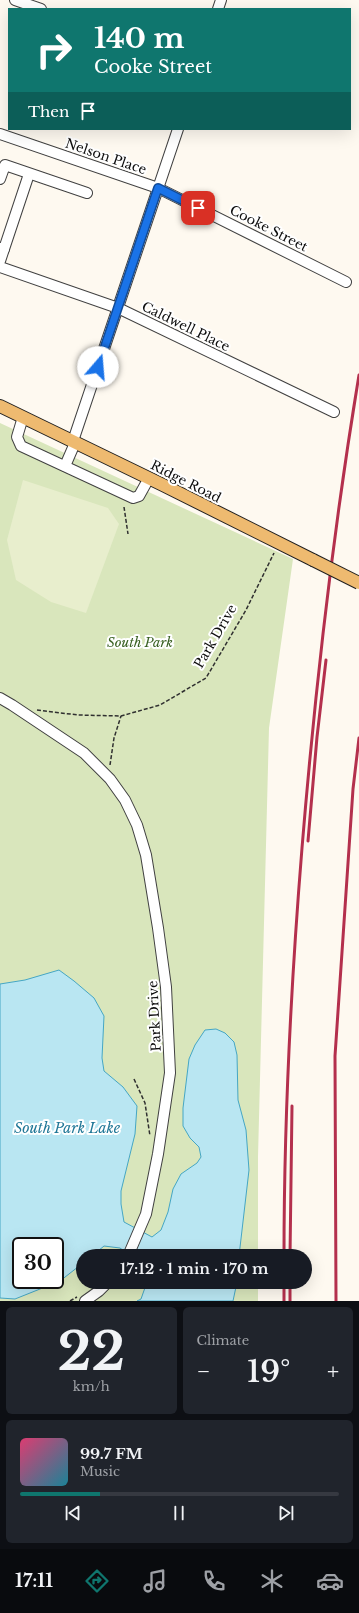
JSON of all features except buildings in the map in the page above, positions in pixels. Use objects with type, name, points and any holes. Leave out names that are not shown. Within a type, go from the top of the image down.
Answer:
[{"type":"main road","name":"Ridge Road","points":[[0,406],[149,478],[359,583]]},
{"type":"street","points":[[15,0],[38,8]]},
{"type":"street","points":[[65,466],[178,130]]},
{"type":"street","name":"Nelson Place","points":[[0,134],[158,188]]},
{"type":"street","points":[[0,179],[5,165],[87,193]]},
{"type":"street","points":[[0,261],[2,248],[29,174]]},
{"type":"street","name":"Cooke Street","points":[[158,188],[346,282]]},
{"type":"street","name":"Caldwell Place","points":[[0,268],[118,308],[334,412]]},
{"type":"street","points":[[23,417],[17,437],[21,446],[133,498],[139,496],[149,478]]},
{"type":"street","name":"Park Drive","points":[[0,698],[36,720],[84,753],[110,779],[125,800],[137,825],[146,855],[166,987],[170,1073],[158,1154],[146,1214],[131,1249]]},
{"type":"street","points":[[85,1301],[101,1289]]},
{"type":"path","points":[[124,507],[128,534]]},
{"type":"path","name":"Park Drive","points":[[32,709],[78,715],[121,716],[160,705],[206,678],[246,610],[279,544]]},
{"type":"path","points":[[110,779],[111,756],[114,738],[121,716]]},
{"type":"path","points":[[134,1079],[145,1103],[150,1123],[150,1141]]},
{"type":"green space","name":"South Park","points":[[0,423],[293,559],[269,728],[258,1157],[258,1249],[76,1249],[76,1289],[258,1289],[258,1301],[0,1301]]},
{"type":"green space","points":[[23,480],[108,508],[119,524],[86,613],[51,602],[16,580],[7,540]]},
{"type":"water","name":"South Park Lake","points":[[59,970],[94,998],[104,1016],[102,1058],[104,1071],[123,1087],[137,1106],[135,1134],[121,1191],[121,1204],[124,1222],[152,1237],[161,1230],[168,1212],[173,1189],[181,1174],[197,1163],[201,1157],[199,1147],[190,1138],[183,1126],[183,1108],[189,1059],[195,1045],[205,1030],[216,1029],[225,1033],[234,1042],[237,1055],[238,1100],[246,1130],[249,1170],[240,1249],[121,1249],[104,1246],[100,1249],[76,1249],[76,1268],[64,1278],[64,1237],[12,1237],[12,1289],[40,1289],[15,1299],[0,1298],[0,984],[25,980]]},
{"type":"water","points":[[145,1289],[236,1289],[233,1301],[137,1301],[141,1299]]},
{"type":"railway","points":[[284,1249],[285,1154],[289,1052],[302,848],[313,730],[333,552],[359,375]]},
{"type":"railway","points":[[308,841],[317,737],[326,660]]},
{"type":"railway","points":[[336,1301],[335,1056],[353,789],[359,738]]},
{"type":"railway","points":[[290,1249],[292,1106]]},
{"type":"railway","points":[[284,1289],[284,1301]]},
{"type":"railway","points":[[290,1289],[290,1301]]},
{"type":"route","points":[[98,367],[158,188],[198,208]]}]
